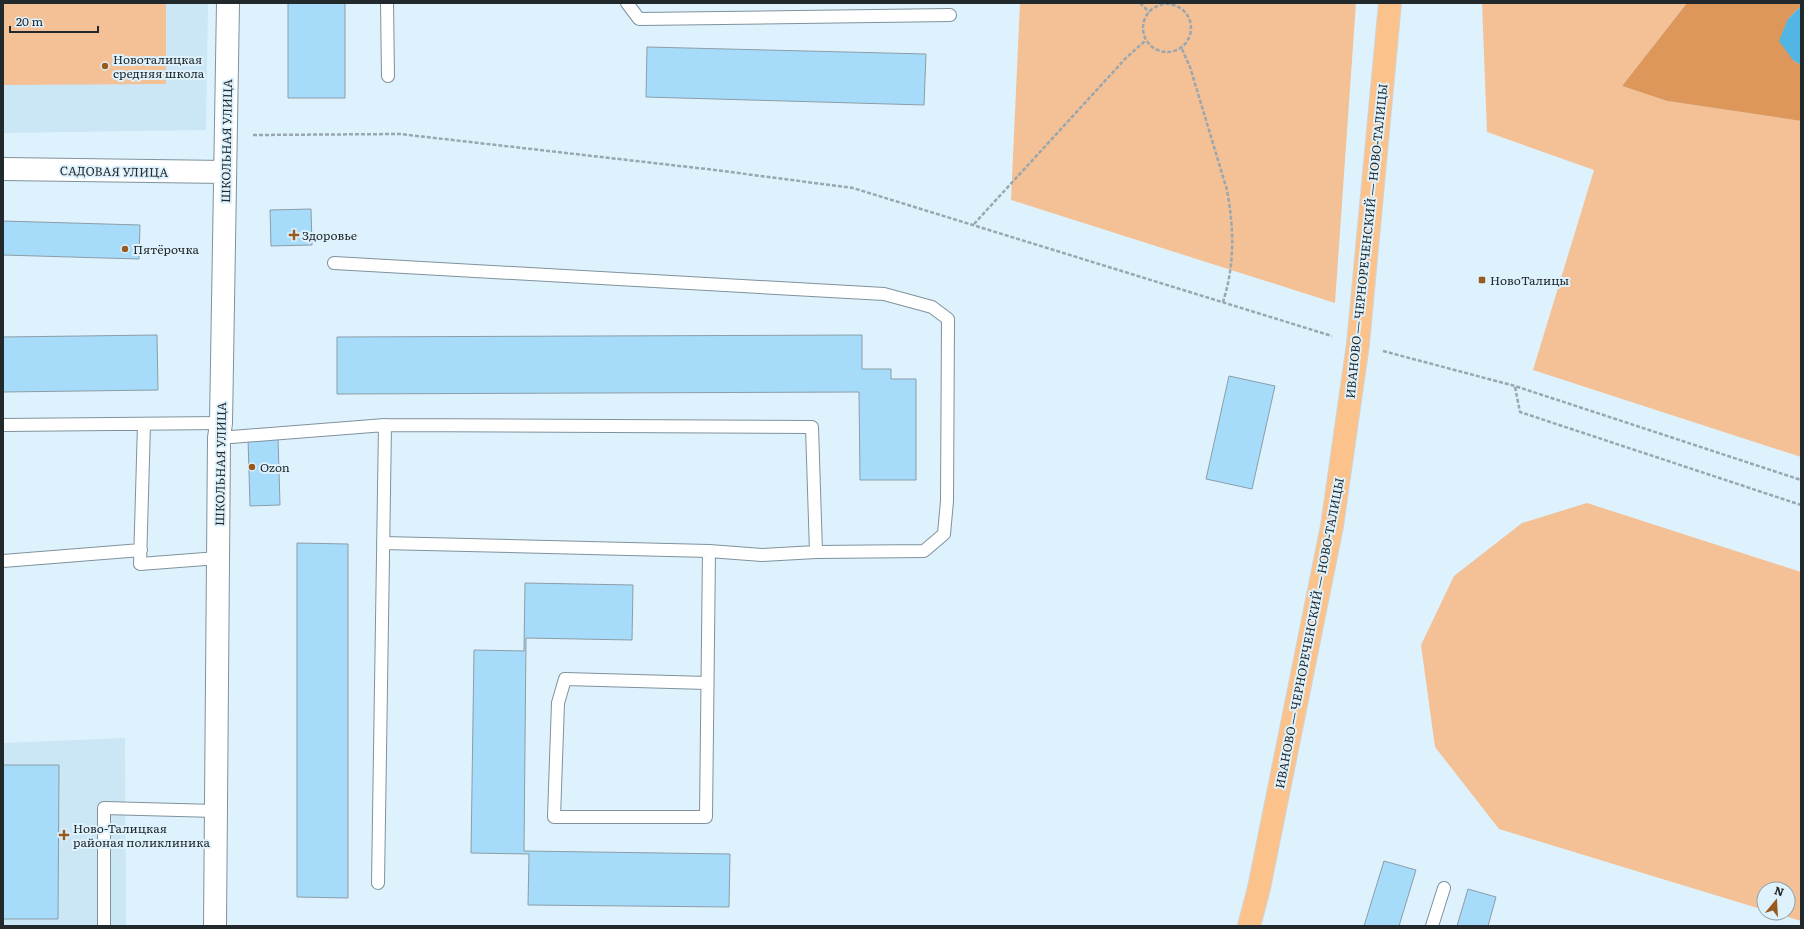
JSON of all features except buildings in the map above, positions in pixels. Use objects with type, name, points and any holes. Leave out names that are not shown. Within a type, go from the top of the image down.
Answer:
[{"type":"main road","name":"ИВАНОВО — ЧЕРНОРЕЧЕНСКИЙ — НОВО-ТАЛИЦЫ","points":[[1249,926],[1261,880],[1332,526],[1358,344],[1390,3]]},
{"type":"street","name":"ШКОЛЬНАЯ УЛИЦА","points":[[216,926],[218,558],[224,172],[227,136],[228,3]]},
{"type":"street","name":"САДОВАЯ УЛИЦА","points":[[3,169],[224,172]]},
{"type":"lane","points":[[387,3],[388,76]]},
{"type":"lane","points":[[627,3],[639,19],[950,15]]},
{"type":"lane","points":[[334,262],[884,294],[932,306],[948,320],[947,501],[944,534],[924,551],[816,552],[762,555],[709,551],[383,543]]},
{"type":"lane","points":[[144,424],[140,564],[218,558]]},
{"type":"lane","points":[[3,425],[144,424],[220,431],[385,426],[812,427],[816,552]]},
{"type":"lane","points":[[378,883],[385,426]]},
{"type":"lane","points":[[3,561],[141,550]]},
{"type":"lane","points":[[707,683],[565,679],[558,703],[554,817],[706,817],[709,551]]},
{"type":"lane","points":[[104,926],[104,808],[216,811]]},
{"type":"lane","points":[[1432,926],[1444,888]]},
{"type":"path","points":[[1140,3],[1149,12]]},
{"type":"path","points":[[1162,4],[1176,5],[1187,14],[1191,22],[1190,38],[1182,49],[1168,53],[1154,49],[1146,40],[1143,26],[1149,12],[1162,4]]},
{"type":"path","points":[[974,224],[1126,58],[1146,40]]},
{"type":"path","points":[[1182,49],[1192,74],[1227,190],[1231,210],[1233,254],[1230,280],[1223,302]]},
{"type":"path","points":[[227,136],[400,134],[715,170],[853,188],[974,224],[1358,344],[1515,386],[1801,480]]},
{"type":"path","points":[[1515,386],[1520,412],[1801,505]]},
{"type":"shaded area","name":"Новоталицкая средняя школа","points":[[3,3],[208,3],[206,130],[3,133]]},
{"type":"shaded area","points":[[3,3],[166,3],[166,84],[3,85]]},
{"type":"shaded area","points":[[1020,3],[1356,3],[1335,303],[1011,200]]},
{"type":"shaded area","points":[[1482,3],[1687,3],[1622,86],[1667,101],[1801,121],[1801,457],[1533,370],[1594,170],[1487,132]]},
{"type":"shaded area","points":[[1687,3],[1801,3],[1801,6],[1788,19],[1793,60],[1801,65],[1801,121],[1667,101],[1622,86]]},
{"type":"shaded area","points":[[1587,503],[1801,572],[1801,921],[1796,919],[1796,881],[1756,881],[1756,908],[1499,829],[1435,747],[1421,645],[1454,576],[1522,523]]},
{"type":"shaded area","name":"Ново-Талицкая районая поликлиника","points":[[125,738],[126,926],[3,926],[3,743]]},
{"type":"water","points":[[1801,6],[1801,65],[1793,60],[1779,41],[1788,19]]},
{"type":"place","name":"Новоталицкая средняя школа","points":[[105,66]]},
{"type":"place","name":"Здоровье","points":[[294,235]]},
{"type":"place","name":"Пятёрочка","points":[[125,249]]},
{"type":"place","name":"НовоТалицы","points":[[1482,280]]},
{"type":"place","name":"Ozon","points":[[252,467]]},
{"type":"place","name":"Ново-Талицкая районая поликлиника","points":[[64,835]]}]
